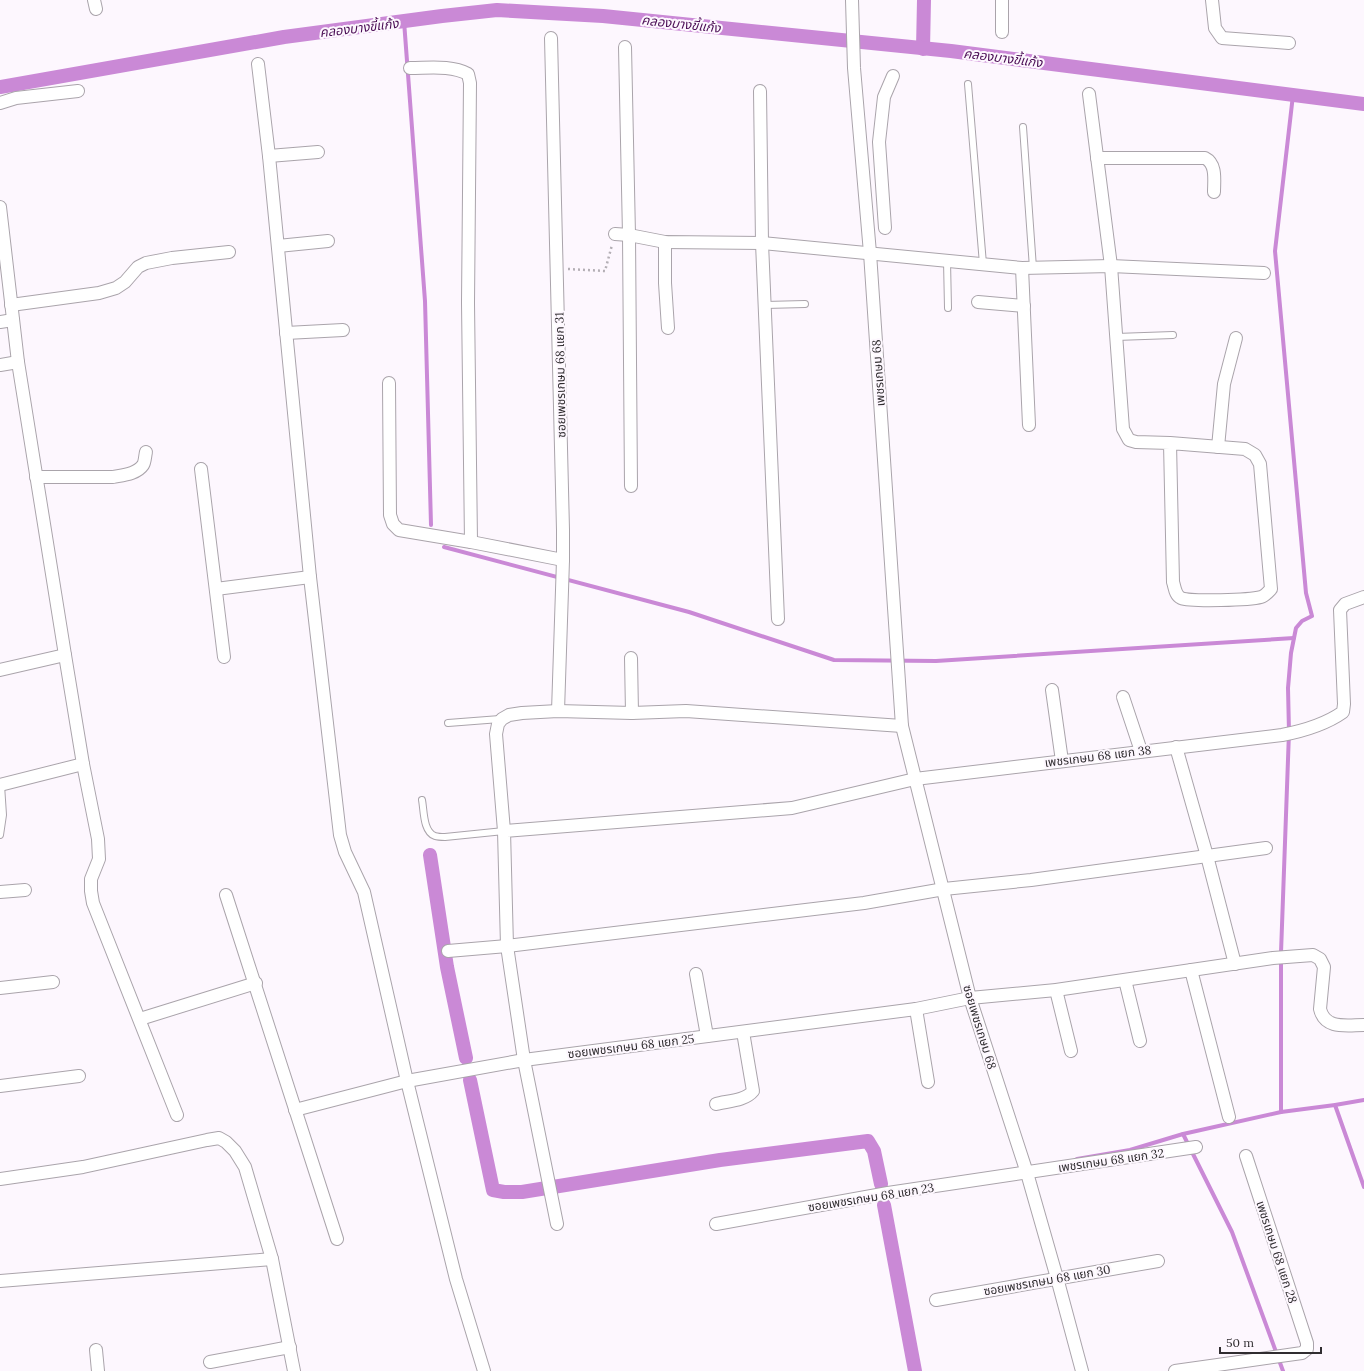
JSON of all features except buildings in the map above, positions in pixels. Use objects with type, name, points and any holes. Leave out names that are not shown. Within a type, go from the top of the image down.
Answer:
[{"type":"street","name":"เพชรเกษม 68","points":[[852,0],[854,68],[870,253],[900,679]]},
{"type":"street","points":[[1002,0],[1002,32]]},
{"type":"street","points":[[1212,0],[1215,28],[1222,38],[1288,43]]},
{"type":"street","name":"ซอยเพชรเกษม 68 แยก 31","points":[[551,38],[558,269],[563,560],[558,711]]},
{"type":"street","points":[[625,47],[629,235],[631,486]]},
{"type":"street","points":[[258,64],[269,156],[310,577],[340,835],[345,852],[364,892],[407,1080],[456,1279],[484,1371]]},
{"type":"street","points":[[410,68],[449,68],[460,70],[468,74],[470,83],[468,303],[471,542]]},
{"type":"street","points":[[885,228],[879,142],[884,97],[893,76]]},
{"type":"street","points":[[0,103],[16,98],[78,91]]},
{"type":"street","points":[[760,91],[762,243],[778,619]]},
{"type":"street","points":[[1089,94],[1110,266],[1123,429],[1125,435],[1129,440],[1136,442],[1170,443],[1245,449],[1255,454],[1260,464],[1271,589],[1263,597],[1224,600],[1189,599],[1180,598],[1175,592],[1173,582],[1170,443]]},
{"type":"street","points":[[860,141],[879,142]]},
{"type":"street","points":[[269,156],[318,152]]},
{"type":"street","points":[[1097,158],[1205,158],[1209,161],[1213,168],[1214,192]]},
{"type":"street","points":[[0,207],[18,362],[64,655],[100,851],[99,859],[91,879],[90,891],[93,903],[177,1115]]},
{"type":"street","points":[[615,234],[629,235],[665,242],[762,243],[1028,268],[1110,266],[1264,273]]},
{"type":"street","points":[[278,246],[328,241]]},
{"type":"street","points":[[665,242],[665,283],[668,328]]},
{"type":"street","points":[[12,305],[99,293],[116,288],[125,282],[138,267],[146,263],[172,258],[229,252]]},
{"type":"street","points":[[1028,268],[1024,306],[1029,425]]},
{"type":"street","points":[[978,302],[1024,306]]},
{"type":"street","points":[[0,322],[13,320]]},
{"type":"street","points":[[286,333],[343,330]]},
{"type":"street","points":[[1218,447],[1224,384],[1236,338]]},
{"type":"street","points":[[0,365],[18,362]]},
{"type":"street","points":[[389,384],[390,515],[393,524],[399,530],[563,560]]},
{"type":"street","points":[[36,477],[114,477],[124,475],[135,472],[143,465],[146,452]]},
{"type":"street","points":[[202,469],[224,657]]},
{"type":"street","points":[[216,590],[310,577]]},
{"type":"street","name":"เพชรเกษม 68 แยก 38","points":[[504,831],[792,808],[915,779],[1299,732],[1336,717],[1343,712],[1344,696],[1340,610],[1345,604],[1364,596]]},
{"type":"street","points":[[0,670],[64,655]]},
{"type":"street","points":[[631,658],[632,713]]},
{"type":"street","name":"ซอยเพชรเกษม 68","points":[[900,679],[902,726],[944,889],[970,998],[1027,1173],[1058,1278],[1082,1371]]},
{"type":"street","points":[[1052,690],[1062,761]]},
{"type":"street","points":[[1123,697],[1141,751]]},
{"type":"street","points":[[557,1224],[524,1060],[507,946],[504,831],[496,734],[498,724],[502,719],[522,713],[558,711],[632,713],[686,711],[902,726]]},
{"type":"street","points":[[1176,747],[1207,856],[1235,964]]},
{"type":"street","points":[[0,785],[83,764]]},
{"type":"street","points":[[448,951],[507,946],[856,904],[944,889],[1031,880],[1266,848]]},
{"type":"street","points":[[0,892],[25,890]]},
{"type":"street","points":[[226,895],[256,983],[337,1239]]},
{"type":"street","name":"ซอยเพชรเกษม 68 แยก 25","points":[[295,1110],[407,1080],[524,1060],[916,1009],[970,998],[1056,990],[1273,958],[1313,955],[1320,959],[1324,967],[1320,1010],[1321,1016],[1327,1022],[1335,1025],[1364,1026]]},
{"type":"street","points":[[1191,970],[1229,1117]]},
{"type":"street","points":[[696,974],[707,1036]]},
{"type":"street","points":[[1125,980],[1140,1040]]},
{"type":"street","points":[[0,988],[53,982]]},
{"type":"street","points":[[140,1019],[256,983]]},
{"type":"street","points":[[1056,990],[1071,1051]]},
{"type":"street","points":[[916,1009],[928,1082]]},
{"type":"street","points":[[716,1104],[740,1099],[753,1091],[743,1032]]},
{"type":"street","points":[[0,1086],[79,1076]]},
{"type":"street","points":[[0,1179],[83,1167],[219,1138],[226,1142],[235,1151],[244,1167],[272,1259],[294,1371]]},
{"type":"street","name":"เพชรเกษม 68 แยก 32","points":[[1027,1173],[1196,1147]]},
{"type":"street","name":"เพชรเกษม 68 แยก 28","points":[[1175,1371],[1286,1356],[1302,1353],[1307,1349],[1307,1344],[1246,1156]]},
{"type":"street","name":"ซอยเพชรเกษม 68 แยก 23","points":[[716,1224],[888,1193],[1027,1173]]},
{"type":"street","points":[[0,1281],[272,1259]]},
{"type":"street","name":"ซอยเพชรเกษม 68 แยก 30","points":[[936,1300],[1158,1261]]},
{"type":"street","points":[[210,1362],[290,1347]]},
{"type":"street","points":[[96,1350],[98,1371]]},
{"type":"lane","points":[[968,84],[983,264]]},
{"type":"lane","points":[[1023,127],[1028,268]]},
{"type":"lane","points":[[947,261],[948,308]]},
{"type":"lane","points":[[765,305],[805,304]]},
{"type":"lane","points":[[1116,337],[1173,335]]},
{"type":"lane","points":[[448,723],[502,719]]},
{"type":"lane","points":[[0,785],[3,815],[0,835]]},
{"type":"lane","points":[[422,800],[425,824],[430,834],[436,837],[504,831]]},
{"type":"path","points":[[558,269],[605,271],[615,234]]},
{"type":"waterway","points":[[923,49],[924,0]]},
{"type":"waterway","name":"คลองบางขี้แก้ง","points":[[0,87],[284,37],[497,10],[603,16],[951,51],[1364,104]]},
{"type":"waterway","points":[[404,21],[425,301],[431,525]]},
{"type":"waterway","points":[[1281,1112],[1281,953],[1289,732],[1288,688],[1291,653],[1296,628],[1302,621],[1312,616],[1306,593],[1275,251],[1293,95]]},
{"type":"waterway","points":[[444,547],[689,612],[834,660],[936,661],[1294,638]]},
{"type":"waterway","points":[[430,855],[447,967],[466,1058]]},
{"type":"waterway","points":[[470,1080],[493,1190],[504,1192],[522,1192],[720,1160],[868,1141],[874,1151],[881,1184]]},
{"type":"waterway","points":[[1077,1159],[1130,1150],[1183,1134],[1281,1112],[1364,1100]]},
{"type":"waterway","points":[[1335,1105],[1364,1187]]},
{"type":"waterway","points":[[1183,1134],[1232,1232],[1283,1371]]},
{"type":"waterway","points":[[884,1205],[915,1371]]}]
